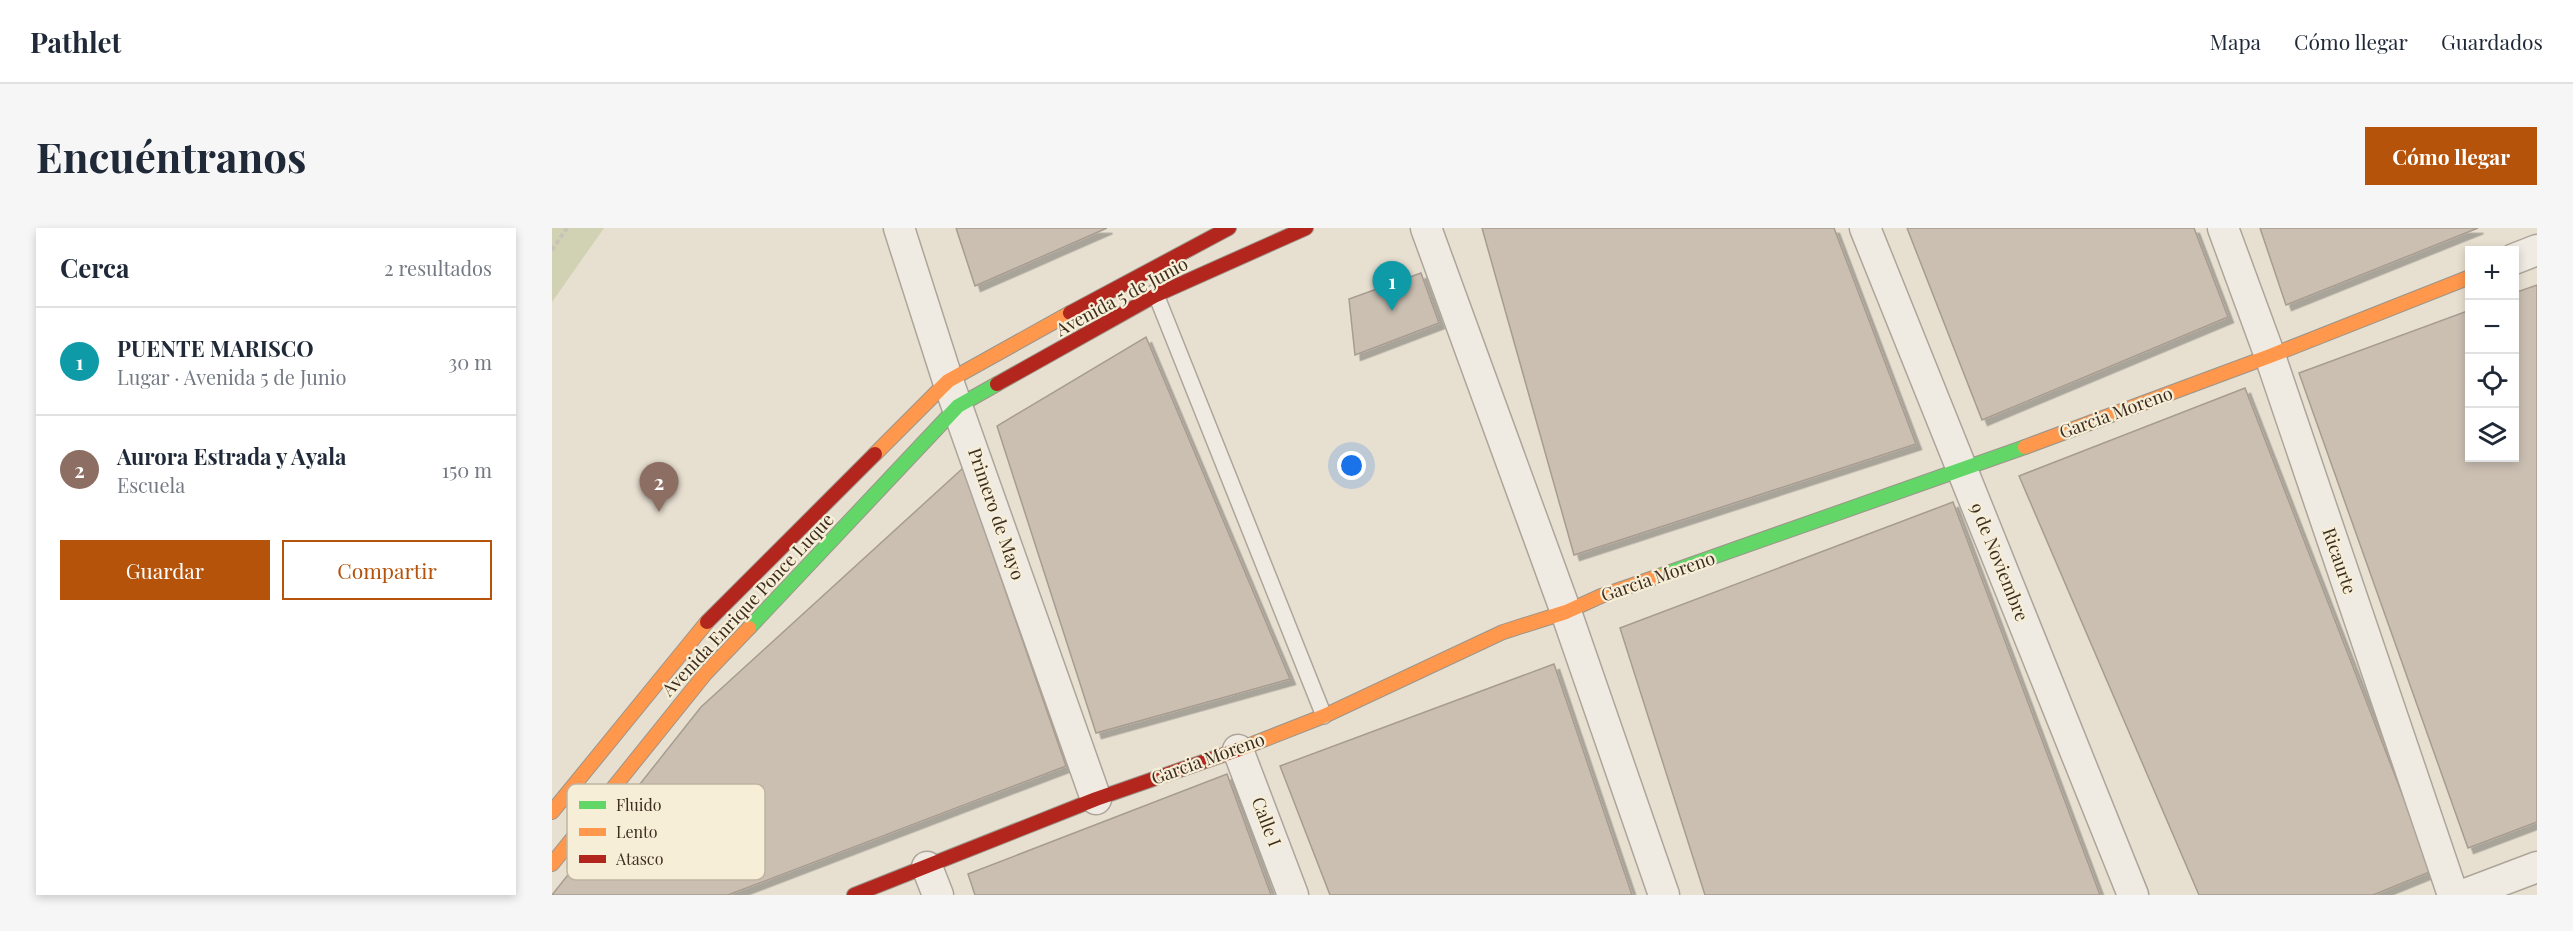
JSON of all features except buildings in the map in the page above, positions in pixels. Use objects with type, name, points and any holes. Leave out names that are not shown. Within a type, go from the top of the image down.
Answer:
[{"type":"main road","name":"Avenida 5 de Junio","points":[[953,394],[1146,271],[1228,228]]},
{"type":"main road","name":"Avenida 5 de Junio","points":[[953,394],[1156,295],[1306,228]]},
{"type":"main road","name":"Garcia Moreno","points":[[854,895],[1096,799],[1238,750],[1324,716],[1503,632],[1566,612],[1601,596],[1962,470],[2270,356],[2465,279]]},
{"type":"main road","name":"Avenida Enrique Ponce Luque","points":[[574,784],[689,641],[723,604],[953,394]]},
{"type":"main road","name":"Avenida Enrique Ponce Luque","points":[[616,784],[705,674],[953,394]]},
{"type":"main road","name":"Avenida Enrique Ponce Luque","points":[[552,812],[567,793]]},
{"type":"main road","name":"Avenida Enrique Ponce Luque","points":[[552,864],[567,845]]},
{"type":"street","name":"Primero de Mayo","points":[[899,228],[953,394],[1096,799]]},
{"type":"street","points":[[1426,228],[1566,612],[1664,895]]},
{"type":"street","name":"9 de Noviembre","points":[[1864,228],[2133,895]]},
{"type":"street","name":"Ricaurte","points":[[2223,228],[2270,356],[2453,895]]},
{"type":"street","points":[[2519,257],[2537,250]]},
{"type":"street","name":"Calle I","points":[[1238,750],[1293,895]]},
{"type":"street","points":[[927,867],[938,895]]},
{"type":"street","points":[[2463,895],[2537,867]]},
{"type":"lane","points":[[1146,271],[1324,716]]},
{"type":"path","points":[[552,250],[567,228]]},
{"type":"green space","points":[[552,228],[604,228],[552,302]]},
{"type":"traffic: fast","points":[[749,628],[958,406],[997,384]]},
{"type":"traffic: fast","points":[[1659,576],[2025,447]]},
{"type":"traffic: slow","points":[[2025,447],[2270,356],[2465,279]]},
{"type":"traffic: slow","points":[[875,454],[948,381],[1070,313]]},
{"type":"traffic: slow","points":[[1240,749],[1324,716],[1503,632],[1566,612],[1601,596],[1659,576]]},
{"type":"traffic: slow","points":[[575,784],[707,622]]},
{"type":"traffic: slow","points":[[616,784],[705,674],[749,628]]},
{"type":"traffic: slow","points":[[552,812],[567,794]]},
{"type":"traffic: slow","points":[[552,864],[567,845]]},
{"type":"traffic: jam","points":[[1070,313],[1229,228]]},
{"type":"traffic: jam","points":[[997,384],[1156,295],[1306,228]]},
{"type":"traffic: jam","points":[[707,622],[875,454]]},
{"type":"traffic: jam","points":[[854,895],[1096,799],[1240,749]]},
{"type":"place","name":"PUENTE MARISCO","points":[[1392,311]]},
{"type":"place","name":"Aurora Estrada y Ayala","points":[[659,512]]}]
